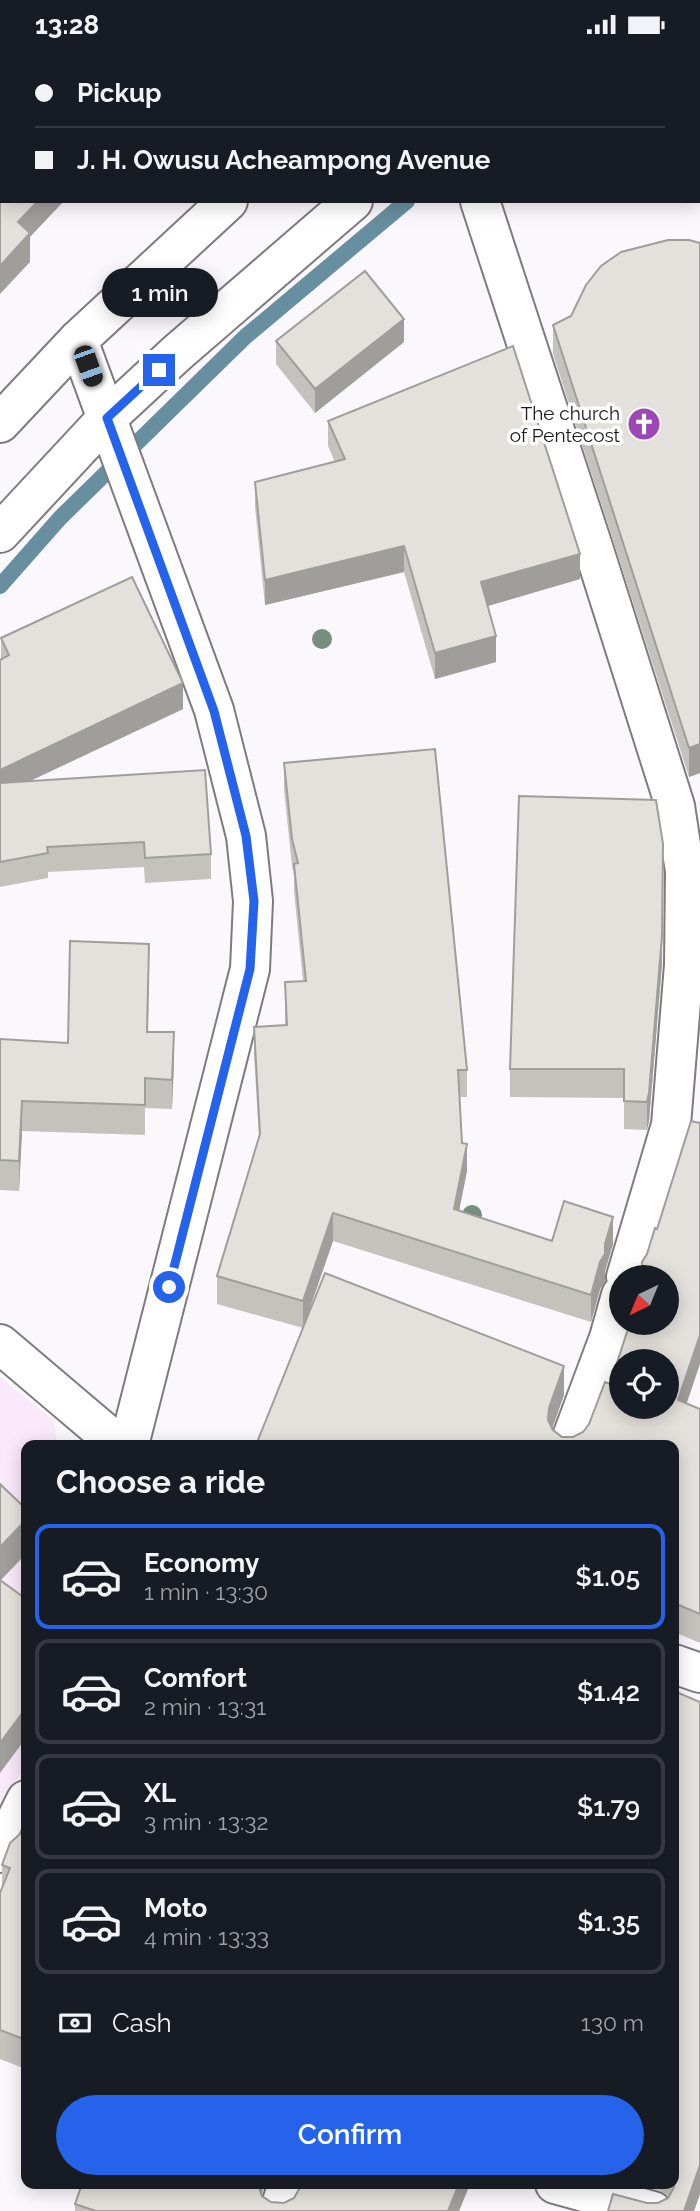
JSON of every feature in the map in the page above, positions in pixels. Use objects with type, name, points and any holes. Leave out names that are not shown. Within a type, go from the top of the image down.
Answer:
[{"type":"street","points":[[0,423],[78,340],[226,203]]},
{"type":"street","points":[[0,533],[107,418],[177,353],[351,203]]},
{"type":"street","points":[[481,203],[675,806],[685,871],[686,1128],[631,1265]]},
{"type":"street","points":[[78,340],[214,711],[246,836],[254,901],[250,969],[130,1440]]},
{"type":"street","points":[[571,1440],[609,1335]]},
{"type":"street","points":[[0,1344],[113,1440]]},
{"type":"street","points":[[679,1666],[700,1673]]},
{"type":"street","points":[[0,1853],[21,1810]]},
{"type":"street","points":[[279,2211],[286,2189]]},
{"type":"street","points":[[573,2189],[653,2211]]},
{"type":"shaded area","points":[[0,1377],[54,1421],[56,1440],[21,1440],[21,1772],[0,1807]]},
{"type":"building","points":[[0,203],[36,203],[18,222],[30,233],[0,266]]},
{"type":"building","name":"The church of Pentecost","points":[[668,240],[700,243],[700,744],[689,748],[553,325],[571,316],[586,285],[601,266],[621,252]]},
{"type":"building","points":[[365,271],[404,319],[315,389],[276,341]]},
{"type":"building","points":[[513,346],[580,554],[481,582],[496,636],[435,653],[404,546],[265,580],[255,482],[345,459],[328,421]]},
{"type":"building","points":[[132,577],[183,683],[0,770],[0,660],[9,655],[1,638]]},
{"type":"building","points":[[435,749],[467,1070],[458,1070],[462,1143],[467,1144],[454,1209],[552,1241],[564,1201],[613,1217],[605,1244],[605,1254],[600,1262],[591,1295],[333,1213],[303,1301],[217,1276],[260,1134],[254,1027],[287,1025],[285,982],[306,981],[294,864],[298,863],[292,839],[284,763]]},
{"type":"building","points":[[205,770],[211,854],[145,858],[144,842],[47,847],[48,853],[0,862],[0,783]]},
{"type":"building","points":[[519,796],[656,800],[663,844],[662,936],[647,1102],[624,1101],[624,1069],[510,1069]]},
{"type":"building","points":[[70,941],[149,944],[147,1032],[174,1032],[172,1080],[145,1078],[145,1105],[22,1101],[19,1161],[0,1160],[0,1039],[68,1043]]},
{"type":"building","points":[[691,1121],[700,1123],[700,1335],[679,1397],[679,1349],[621,1349],[626,1335],[679,1335],[679,1265],[642,1265]]},
{"type":"building","points":[[325,1273],[564,1366],[549,1408],[548,1420],[553,1430],[562,1437],[573,1437],[583,1432],[589,1424],[605,1382],[609,1384],[609,1419],[679,1419],[679,1400],[700,1409],[700,1614],[679,1605],[679,1440],[258,1440]]},
{"type":"building","points":[[0,1484],[21,1504],[21,1525],[0,1547]]},
{"type":"building","points":[[0,1580],[21,1595],[21,1715],[0,1743]]},
{"type":"building","points":[[679,1693],[700,1702],[700,2165],[684,2211],[608,2211],[613,2194],[647,2203],[658,2203],[668,2198],[673,2189],[679,2189]]},
{"type":"building","points":[[21,1832],[21,2038],[0,2030],[0,1893],[10,1868],[2,1865],[10,1843]]},
{"type":"building","points":[[80,2189],[260,2189],[262,2196],[271,2202],[284,2203],[294,2198],[299,2189],[457,2189],[448,2211],[96,2211],[75,2204]]},
{"type":"waterway","points":[[0,586],[60,518],[245,337],[405,203]]},
{"type":"place","name":"The church of Pentecost","points":[[644,424]]},
{"type":"route","points":[[159,370],[107,418],[214,711],[246,836],[254,901],[250,969],[169,1287]]}]
